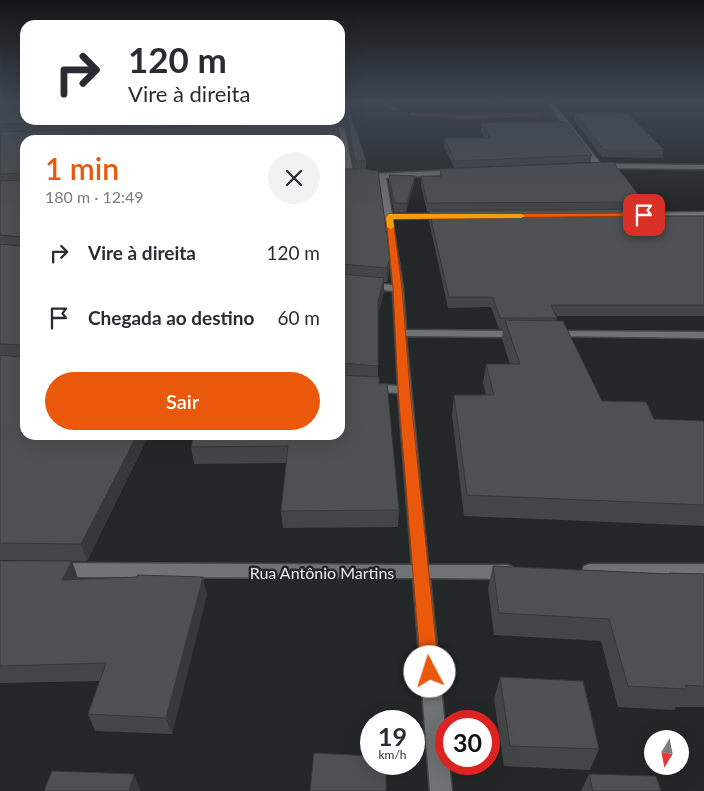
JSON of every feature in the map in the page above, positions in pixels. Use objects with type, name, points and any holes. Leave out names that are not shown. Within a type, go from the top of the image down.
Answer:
[{"type":"street","points":[[577,137],[599,166]]},
{"type":"street","points":[[345,139],[358,177]]},
{"type":"street","points":[[591,166],[704,168]]},
{"type":"street","points":[[345,178],[469,171]]},
{"type":"street","points":[[382,176],[398,288],[404,390],[441,791]]},
{"type":"street","points":[[624,215],[704,214]]},
{"type":"street","points":[[389,217],[458,216]]},
{"type":"street","points":[[345,283],[398,288]]},
{"type":"street","points":[[401,333],[704,335]]},
{"type":"street","points":[[345,385],[404,390]]},
{"type":"street","name":"Rua Antônio Martins","points":[[48,570],[518,572]]},
{"type":"street","points":[[577,571],[704,571]]},
{"type":"building","points":[[0,137],[20,137],[20,173],[0,174]]},
{"type":"building","points":[[351,137],[358,137],[366,161],[355,161]]},
{"type":"building","points":[[578,137],[592,155],[455,161],[444,138]]},
{"type":"building","points":[[594,137],[651,137],[664,150],[604,150]]},
{"type":"building","points":[[613,162],[644,202],[427,203],[421,176],[442,177],[440,169]]},
{"type":"building","points":[[345,169],[378,171],[390,258],[387,268],[345,264]]},
{"type":"building","points":[[389,175],[415,176],[407,203],[394,203]]},
{"type":"building","points":[[20,180],[20,237],[0,235],[0,181]]},
{"type":"building","points":[[650,209],[655,216],[704,216],[704,305],[551,305],[557,318],[500,318],[493,297],[449,297],[429,211]]},
{"type":"building","points":[[0,244],[20,246],[20,345],[0,344]]},
{"type":"building","points":[[345,274],[384,278],[378,301],[378,366],[345,363]]},
{"type":"building","points":[[505,320],[563,321],[602,401],[646,402],[654,419],[703,421],[704,505],[467,495],[454,395],[494,395],[486,364],[520,364]]},
{"type":"building","points":[[0,355],[19,357],[20,440],[134,440],[81,544],[0,543]]},
{"type":"building","points":[[345,375],[379,377],[379,384],[387,383],[399,510],[281,511],[288,446],[191,447],[193,440],[345,440]]},
{"type":"building","points":[[0,561],[72,561],[62,580],[137,577],[138,575],[203,577],[166,718],[88,714],[106,663],[0,666]]},
{"type":"building","points":[[493,566],[704,574],[704,686],[685,685],[686,689],[628,686],[609,619],[499,613]]},
{"type":"building","points":[[500,677],[583,681],[599,749],[510,746]]},
{"type":"building","points":[[314,753],[360,755],[360,775],[386,775],[386,791],[310,791]]},
{"type":"building","points":[[52,771],[134,774],[129,791],[44,791]]},
{"type":"building","points":[[589,774],[656,776],[661,791],[593,791]]},
{"type":"slow traffic","points":[[391,227],[389,217],[521,216]]},
{"type":"route","points":[[430,672],[404,390],[398,288],[389,217],[644,215]]}]
